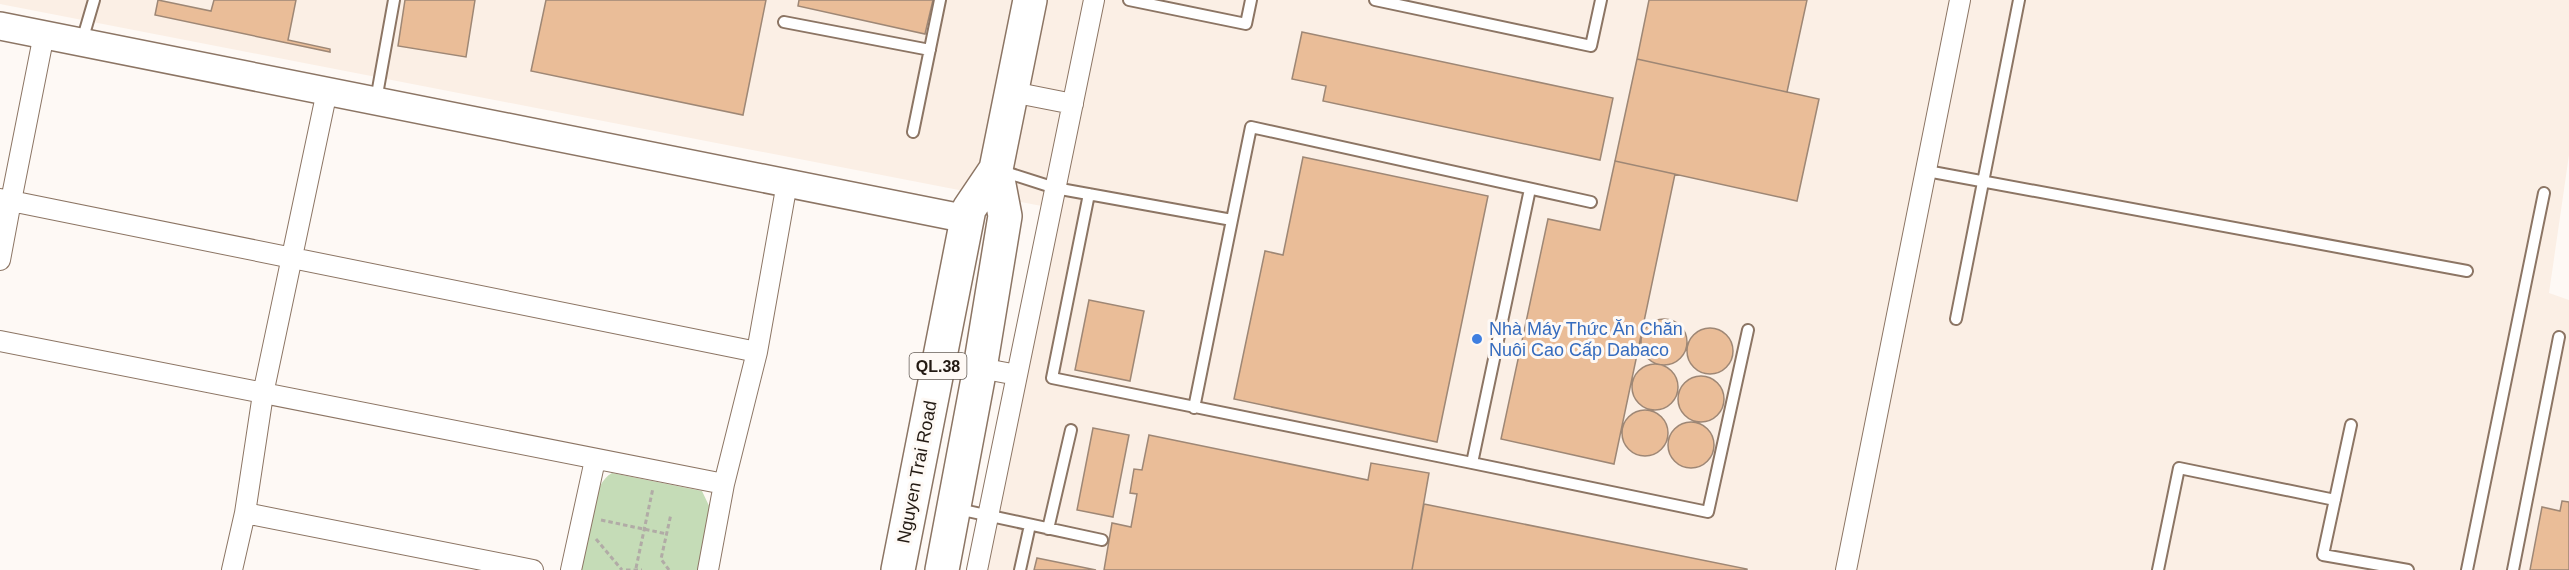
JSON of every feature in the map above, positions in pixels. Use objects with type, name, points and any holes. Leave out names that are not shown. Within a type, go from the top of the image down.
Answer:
[{"type":"highway","name":"Nguyen Trai Road","points":[[942,570],[980,368],[1005,216],[996,169],[1030,0]]},
{"type":"highway","name":"Nguyen Trai Road","points":[[898,570],[969,208],[996,169]]},
{"type":"street","points":[[977,570],[1094,0]]},
{"type":"street","points":[[1846,570],[1960,0]]},
{"type":"street","points":[[0,26],[967,219]]},
{"type":"street","points":[[0,260],[6,200],[44,34]]},
{"type":"street","points":[[232,570],[245,513],[263,394],[327,91]]},
{"type":"street","points":[[1012,92],[1073,104]]},
{"type":"street","points":[[708,570],[724,484],[757,352],[787,183]]},
{"type":"street","points":[[6,200],[757,352]]},
{"type":"street","points":[[0,341],[724,484]]},
{"type":"street","points":[[980,368],[1017,375]]},
{"type":"street","points":[[571,570],[595,460]]},
{"type":"street","points":[[245,513],[533,570]]},
{"type":"lane","points":[[82,42],[94,0]]},
{"type":"lane","points":[[376,101],[394,0]]},
{"type":"lane","points":[[913,132],[940,0]]},
{"type":"lane","points":[[1130,0],[1246,24],[1251,0]]},
{"type":"lane","points":[[1380,0],[1591,46],[1601,0]]},
{"type":"lane","points":[[1956,319],[2019,0]]},
{"type":"lane","points":[[784,22],[930,50]]},
{"type":"lane","points":[[1194,408],[1251,127],[1591,202]]},
{"type":"lane","points":[[996,169],[1055,188],[1232,220]]},
{"type":"lane","points":[[1927,171],[2467,271]]},
{"type":"lane","points":[[1472,463],[1530,189]]},
{"type":"lane","points":[[2467,570],[2544,193]]},
{"type":"lane","points":[[1089,194],[1052,378],[1194,408],[1708,512],[1748,330]]},
{"type":"lane","points":[[2513,570],[2559,337]]},
{"type":"lane","points":[[2351,425],[2323,555],[2409,570]]},
{"type":"lane","points":[[1048,529],[1071,430]]},
{"type":"lane","points":[[2158,570],[2179,468],[2335,500]]},
{"type":"lane","points":[[955,508],[1102,540]]},
{"type":"lane","points":[[1020,570],[1030,525]]},
{"type":"path","points":[[636,568],[654,484]]},
{"type":"path","points":[[669,570],[661,559],[671,514]]},
{"type":"path","points":[[592,518],[667,534]]},
{"type":"path","points":[[589,531],[622,570]]},
{"type":"path","points":[[626,570],[636,568],[642,570]]},
{"type":"shaded area","points":[[0,0],[2569,0],[2569,155],[2549,293],[2569,300],[2569,570],[982,570],[1057,209],[0,4]]},
{"type":"green space","points":[[612,473],[702,491],[711,510],[699,570],[579,570],[593,502],[598,489]]},
{"type":"building","points":[[158,0],[211,11],[214,0],[296,0],[288,40],[330,49],[330,52],[155,15]]},
{"type":"building","points":[[405,0],[475,0],[466,57],[398,46]]},
{"type":"building","points":[[546,0],[766,0],[743,115],[531,71]]},
{"type":"building","points":[[799,0],[933,0],[925,34],[798,6]]},
{"type":"building","points":[[1649,0],[1807,0],[1787,92],[1637,59]]},
{"type":"building","points":[[1302,32],[1613,98],[1600,160],[1323,101],[1326,86],[1292,79]]},
{"type":"building","points":[[1637,59],[1819,99],[1797,201],[1615,161]]},
{"type":"building","points":[[1303,157],[1488,196],[1437,442],[1234,399],[1265,251],[1283,255]]},
{"type":"building","points":[[1615,161],[1675,174],[1614,464],[1501,439],[1548,219],[1600,230]]},
{"type":"building","points":[[1089,300],[1144,311],[1130,381],[1075,370]]},
{"type":"building","points":[[1664,319],[1680,326],[1687,342],[1680,358],[1664,365],[1648,358],[1641,342],[1648,326]]},
{"type":"building","points":[[1710,328],[1726,335],[1733,351],[1726,367],[1710,374],[1694,367],[1687,351],[1694,335]]},
{"type":"building","points":[[1655,364],[1671,371],[1678,387],[1671,403],[1655,410],[1639,403],[1632,387],[1639,371]]},
{"type":"building","points":[[1701,376],[1717,383],[1724,399],[1717,415],[1701,422],[1685,415],[1678,399],[1685,383]]},
{"type":"building","points":[[1645,410],[1661,417],[1668,433],[1661,449],[1645,456],[1629,449],[1622,433],[1629,417]]},
{"type":"building","points":[[1691,422],[1707,429],[1714,445],[1707,461],[1691,468],[1675,461],[1668,445],[1675,429]]},
{"type":"building","points":[[1093,428],[1129,435],[1113,517],[1077,510]]},
{"type":"building","points":[[1149,435],[1368,480],[1371,463],[1429,473],[1412,570],[1104,570],[1112,523],[1131,527],[1137,494],[1130,493],[1134,469],[1142,470]]},
{"type":"building","points":[[2562,501],[2569,502],[2569,570],[2530,570],[2542,507],[2560,511]]},
{"type":"building","points":[[1424,504],[1747,569],[1747,570],[1412,570]]},
{"type":"building","points":[[1037,558],[1096,570],[1034,570]]},
{"type":"place","name":"Nhà Máy Thức Ăn Chăn Nuôi Cao Cấp Dabaco","points":[[1477,339]]}]
